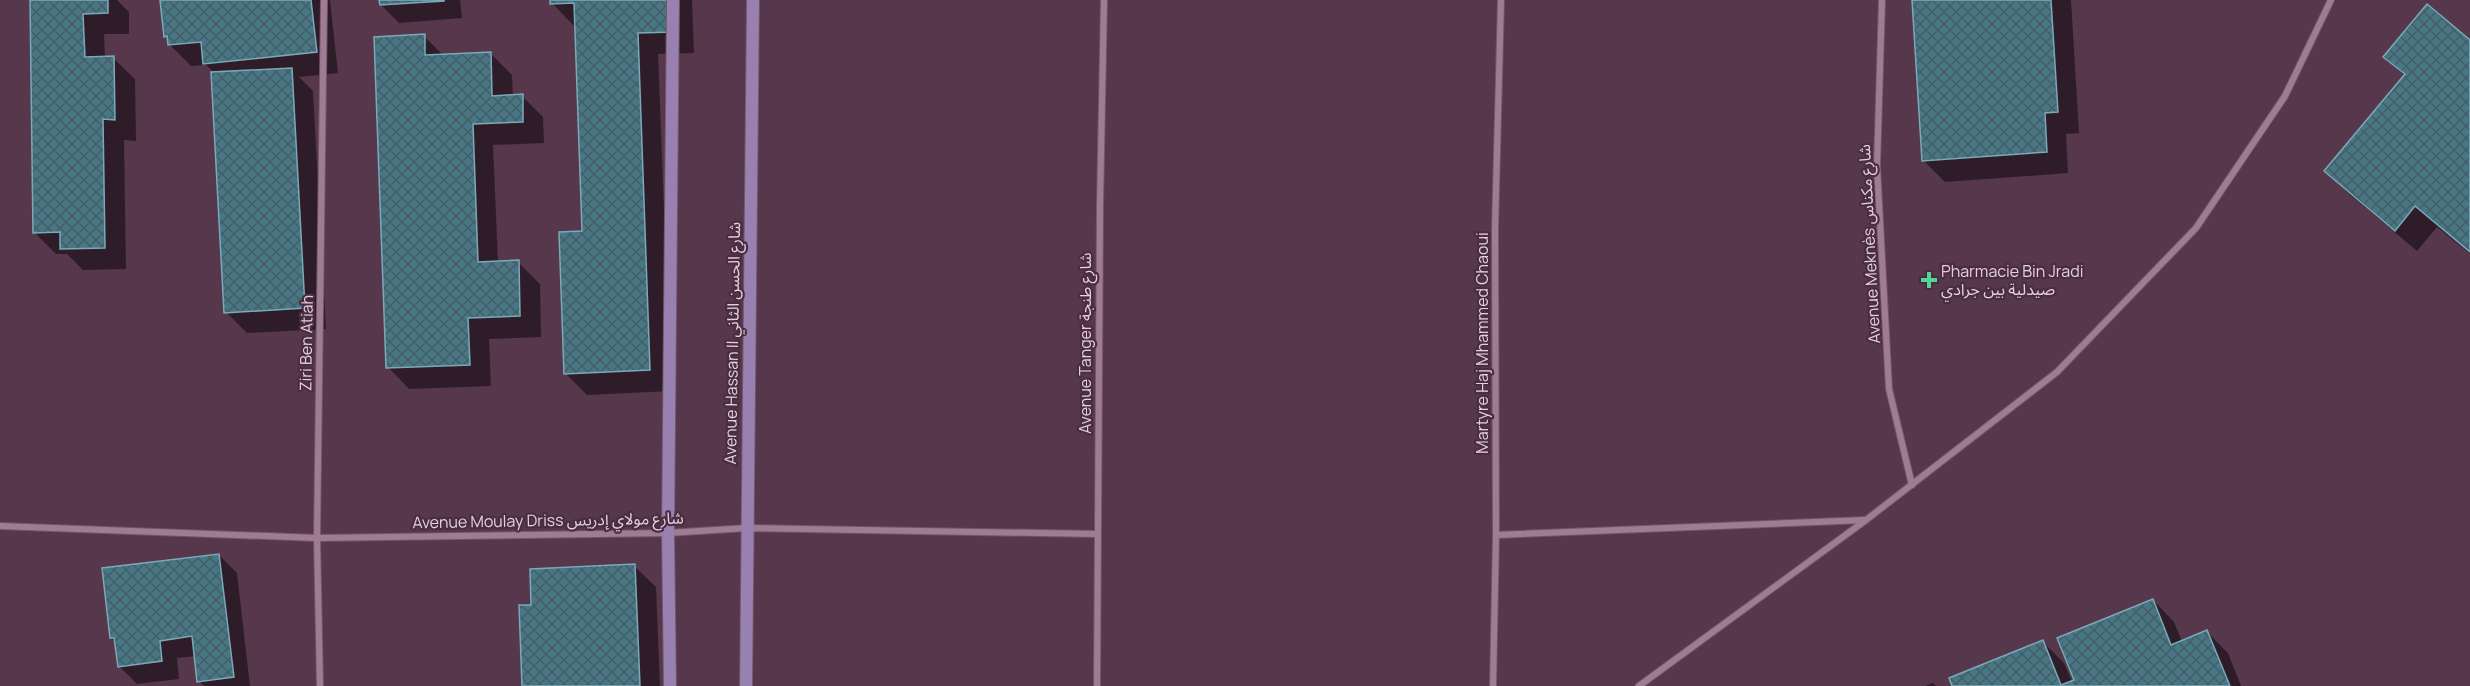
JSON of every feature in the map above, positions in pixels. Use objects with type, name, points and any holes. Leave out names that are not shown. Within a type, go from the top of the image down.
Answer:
[{"type":"street","name":"Ziri Ben Atiah","points":[[320,686],[316,538],[324,0]]},
{"type":"street","points":[[670,686],[668,533],[673,0]]},
{"type":"street","name":"Avenue Hassan II شارع الحسن الثاني","points":[[747,686],[753,0]]},
{"type":"street","name":"Avenue Tanger شارع طنجة","points":[[1097,686],[1100,194],[1104,0]]},
{"type":"street","name":"Martyre Haj Mhammed Chaoui","points":[[1493,686],[1496,535],[1495,228],[1502,0]]},
{"type":"street","name":"Avenue Meknès شارع مكناس","points":[[1882,0],[1877,166],[1889,389],[1912,485]]},
{"type":"street","points":[[1639,686],[1866,520],[2057,372],[2196,228],[2285,96],[2331,0]]},
{"type":"street","points":[[1496,535],[1866,520]]},
{"type":"street","name":"Avenue Moulay Driss شارع مولاي إدريس","points":[[0,526],[316,538],[668,533],[747,528],[1097,534]]},
{"type":"building","points":[[30,0],[108,0],[108,13],[83,14],[85,57],[114,56],[115,120],[103,119],[105,248],[60,249],[60,232],[33,233]]},
{"type":"building","points":[[160,0],[311,0],[317,52],[203,64],[201,42],[168,45],[167,36],[164,37]]},
{"type":"building","points":[[379,0],[444,0],[444,1],[380,5]]},
{"type":"building","points":[[550,0],[672,0],[673,32],[638,33],[650,370],[564,374],[559,232],[582,231],[574,3],[550,4]]},
{"type":"building","points":[[1912,0],[2051,0],[2058,112],[2045,113],[2047,152],[1922,161]]},
{"type":"building","points":[[2427,4],[2470,40],[2470,252],[2415,206],[2395,231],[2324,171],[2405,74],[2383,57]]},
{"type":"building","points":[[425,34],[425,55],[491,52],[492,96],[523,94],[523,122],[473,124],[478,262],[519,260],[520,316],[468,318],[470,365],[386,368],[374,37]]},
{"type":"building","points":[[292,68],[305,308],[224,313],[211,72]]},
{"type":"building","points":[[219,554],[234,677],[197,682],[192,636],[160,641],[162,661],[118,667],[114,638],[110,638],[102,568]]},
{"type":"building","points":[[635,564],[640,686],[522,686],[519,605],[531,605],[530,569]]},
{"type":"building","points":[[2153,599],[2171,645],[2207,630],[2230,686],[1952,686],[1949,678],[2043,640],[2061,685],[2074,680],[2057,638]]},
{"type":"place","name":"Pharmacie Bin Jradi صيدلية بين جرادي","points":[[1929,280]]}]
